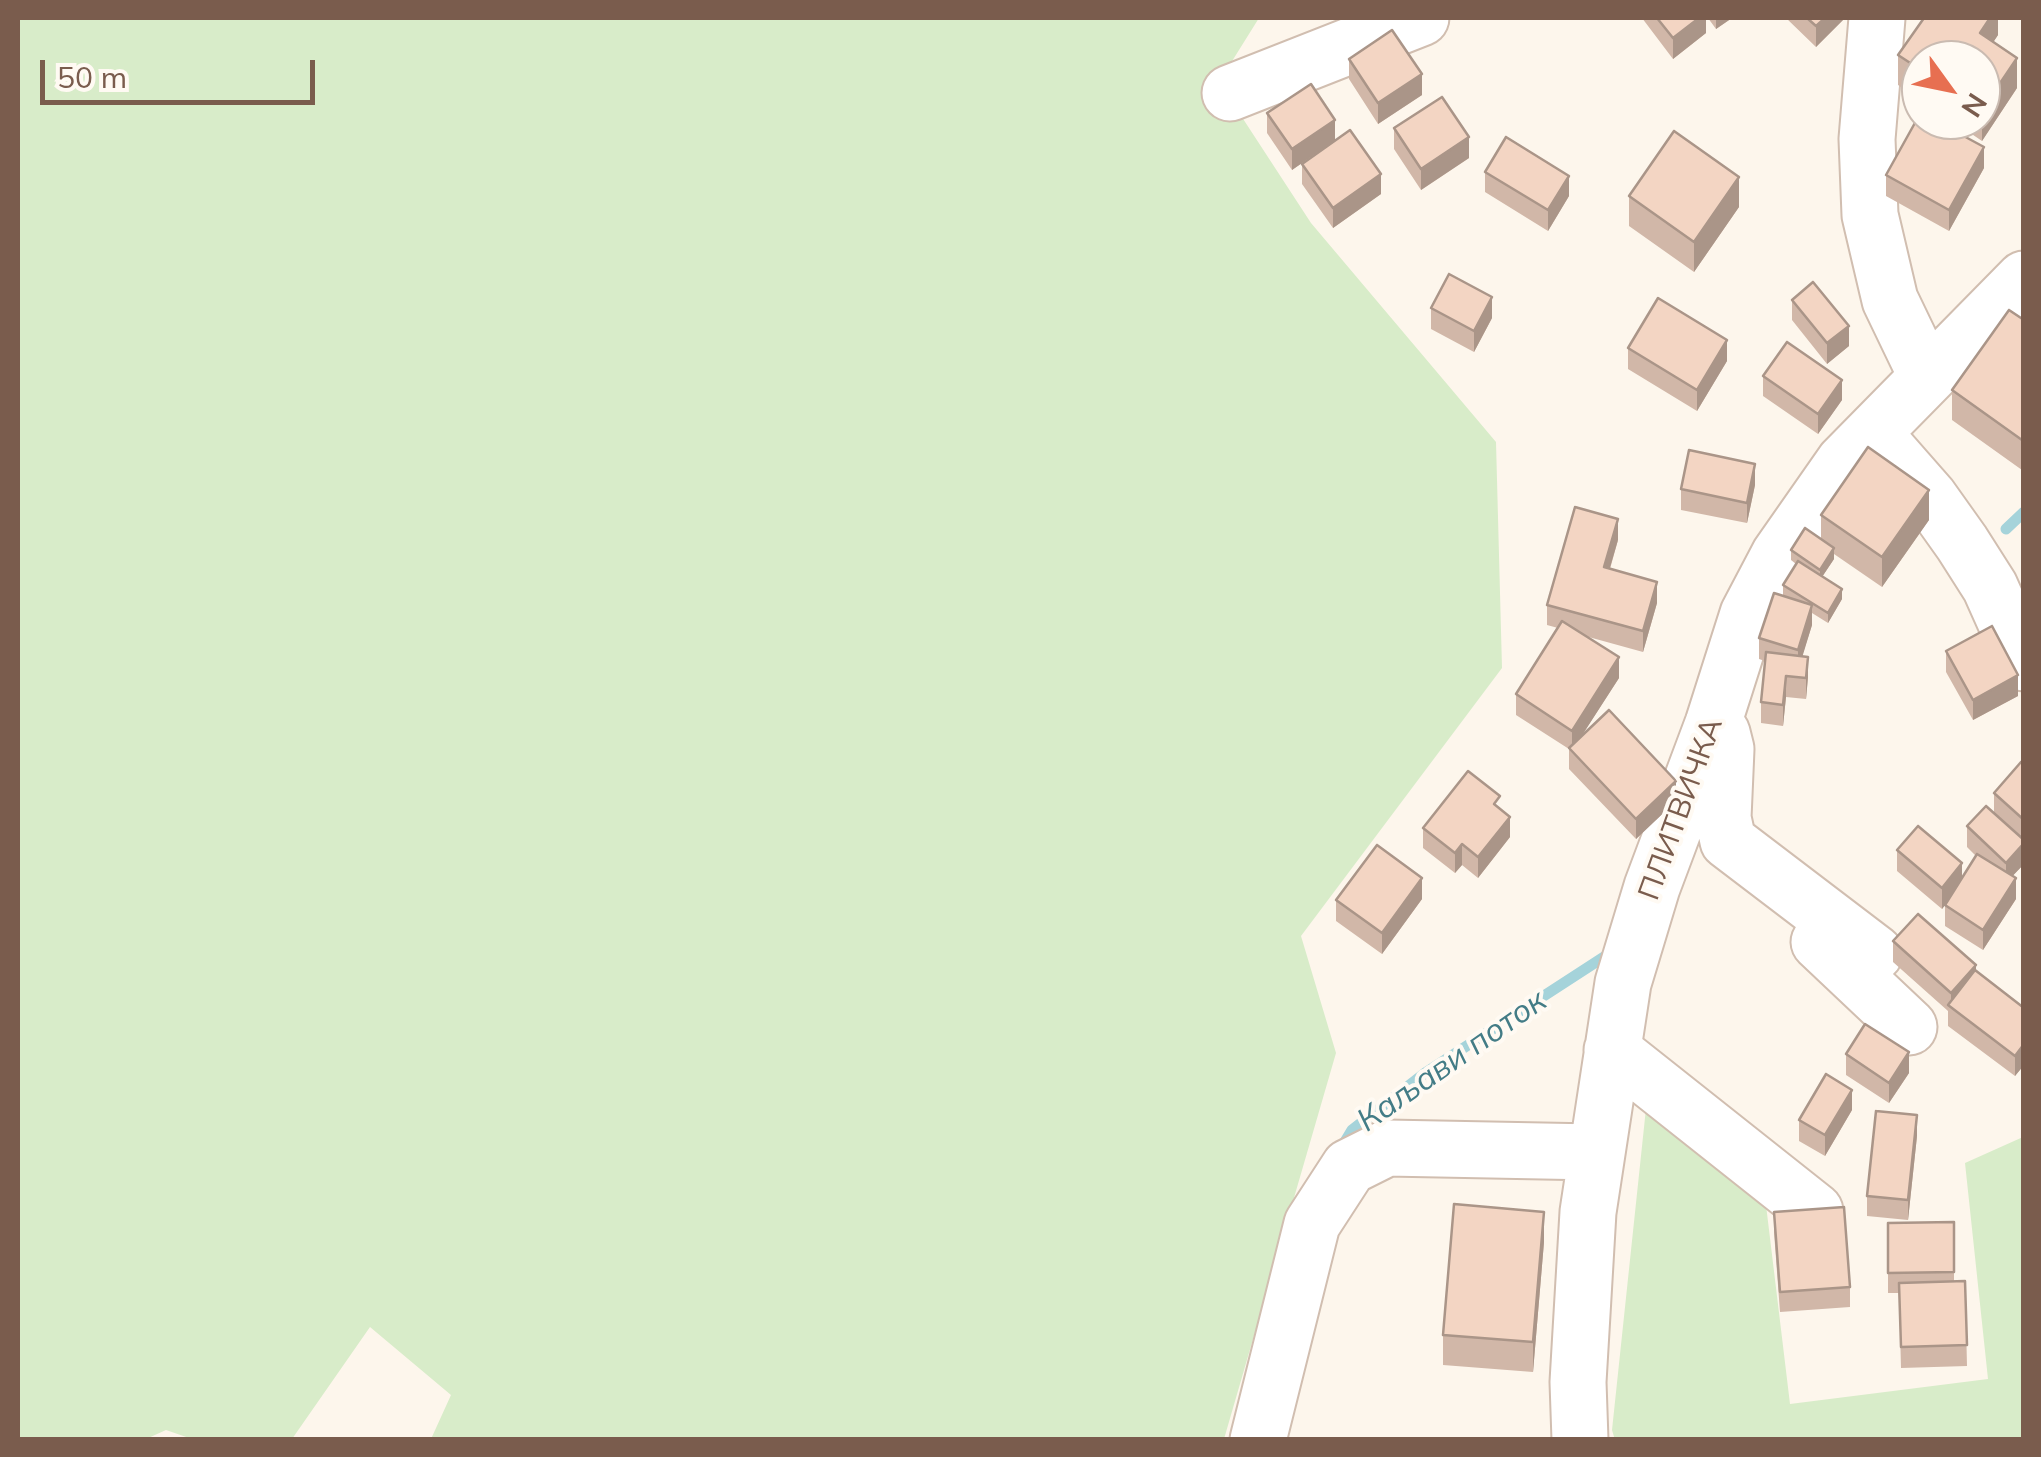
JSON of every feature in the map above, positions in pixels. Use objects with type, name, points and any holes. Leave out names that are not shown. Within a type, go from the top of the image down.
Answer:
[{"type":"street","points":[[1230,92],[1421,18]]},
{"type":"street","points":[[1878,18],[1866,139],[1870,215],[1890,300],[1927,377]]},
{"type":"street","name":"ПЛИТВИЧКА","points":[[1580,1440],[1578,1382],[1588,1212],[1624,982],[1748,614],[1779,554],[1822,491],[1873,432],[2024,278]]},
{"type":"street","points":[[1873,432],[1930,498],[1962,543],[1990,587],[2024,663]]},
{"type":"street","points":[[1713,724],[1723,733],[1726,749],[1723,818],[1730,854],[1738,867],[1909,1026]]},
{"type":"street","points":[[1728,841],[1874,953]]},
{"type":"street","points":[[1612,1050],[1815,1211]]},
{"type":"street","points":[[1258,1440],[1312,1224],[1349,1167],[1386,1148],[1596,1152]]},
{"type":"green space","points":[[18,18],[1259,18],[1219,82],[1311,223],[1496,442],[1502,668],[1301,936],[1336,1053],[1224,1439],[431,1439],[451,1395],[370,1327],[292,1439],[192,1439],[166,1430],[146,1439],[19,1439]]},
{"type":"green space","points":[[1647,1099],[1766,1205],[1790,1404],[1988,1379],[1965,1163],[2023,1137],[2023,1439],[1615,1440],[1612,1430]]},
{"type":"building","points":[[1657,18],[1699,18],[1673,38]]},
{"type":"building","points":[[1807,18],[1825,18],[1816,26]]},
{"type":"building","points":[[1924,18],[1990,18],[1980,33],[1990,40],[1909,40]]},
{"type":"building","points":[[1392,30],[1422,74],[1378,103],[1349,59]]},
{"type":"building","points":[[2001,47],[2017,58],[2001,82]]},
{"type":"building","points":[[1311,84],[1335,120],[1292,149],[1267,113]]},
{"type":"building","points":[[1442,97],[1469,137],[1421,169],[1394,128]]},
{"type":"building","points":[[1350,130],[1381,174],[1333,208],[1302,164]]},
{"type":"building","points":[[1674,131],[1739,177],[1694,242],[1629,196]]},
{"type":"building","points":[[1506,137],[1569,176],[1548,210],[1485,172]]},
{"type":"building","points":[[1905,140],[1971,140],[1984,147],[1949,210],[1886,175]]},
{"type":"building","points":[[1449,274],[1492,297],[1474,331],[1431,308]]},
{"type":"building","points":[[1813,282],[1849,326],[1827,343],[1792,300]]},
{"type":"building","points":[[1658,298],[1727,340],[1697,390],[1628,348]]},
{"type":"building","points":[[2009,310],[2024,320],[2022,440],[1952,390]]},
{"type":"building","points":[[1787,342],[1842,380],[1818,414],[1763,376]]},
{"type":"building","points":[[1868,447],[1929,490],[1882,557],[1821,515]]},
{"type":"building","points":[[1689,450],[1755,464],[1747,503],[1681,489]]},
{"type":"building","points":[[1575,507],[1618,519],[1604,567],[1657,582],[1643,631],[1547,605]]},
{"type":"building","points":[[1805,528],[1834,548],[1820,570],[1791,550]]},
{"type":"building","points":[[1798,561],[1842,589],[1828,613],[1783,585]]},
{"type":"building","points":[[1774,593],[1812,605],[1798,650],[1759,638]]},
{"type":"building","points":[[1562,621],[1619,657],[1572,731],[1516,694]]},
{"type":"building","points":[[1992,626],[2018,675],[1973,700],[1946,651]]},
{"type":"building","points":[[1766,652],[1808,657],[1806,678],[1786,676],[1783,705],[1761,702]]},
{"type":"building","points":[[1609,710],[1676,781],[1636,819],[1569,748]]},
{"type":"building","points":[[2021,762],[2024,764],[2024,820],[1994,793]]},
{"type":"building","points":[[1468,771],[1500,796],[1494,804],[1510,817],[1478,857],[1462,844],[1455,853],[1423,828]]},
{"type":"building","points":[[1986,806],[2024,840],[2006,863],[1967,826]]},
{"type":"building","points":[[1918,826],[1962,863],[1942,888],[1897,850]]},
{"type":"building","points":[[1377,845],[1422,878],[1382,933],[1336,900]]},
{"type":"building","points":[[1977,854],[2016,878],[1983,930],[1945,905]]},
{"type":"building","points":[[1918,914],[1976,965],[1951,993],[1893,941]]},
{"type":"building","points":[[1975,970],[2024,1008],[2024,1044],[2015,1056],[1948,1005]]},
{"type":"building","points":[[1865,1024],[1909,1052],[1889,1083],[1846,1054]]},
{"type":"building","points":[[1826,1074],[1852,1090],[1825,1135],[1799,1120]]},
{"type":"building","points":[[1876,1111],[1917,1115],[1908,1200],[1867,1196]]},
{"type":"building","points":[[1454,1204],[1544,1212],[1533,1342],[1443,1335]]},
{"type":"building","points":[[1844,1207],[1850,1287],[1780,1292],[1774,1212]]},
{"type":"building","points":[[1954,1222],[1954,1272],[1888,1273],[1888,1223]]},
{"type":"building","points":[[1965,1281],[1967,1345],[1901,1347],[1899,1283]]},
{"type":"waterway","points":[[2006,529],[2024,512]]},
{"type":"waterway","name":"Каљави поток","points":[[1340,1150],[1352,1130],[1425,1073],[1610,953]]}]
